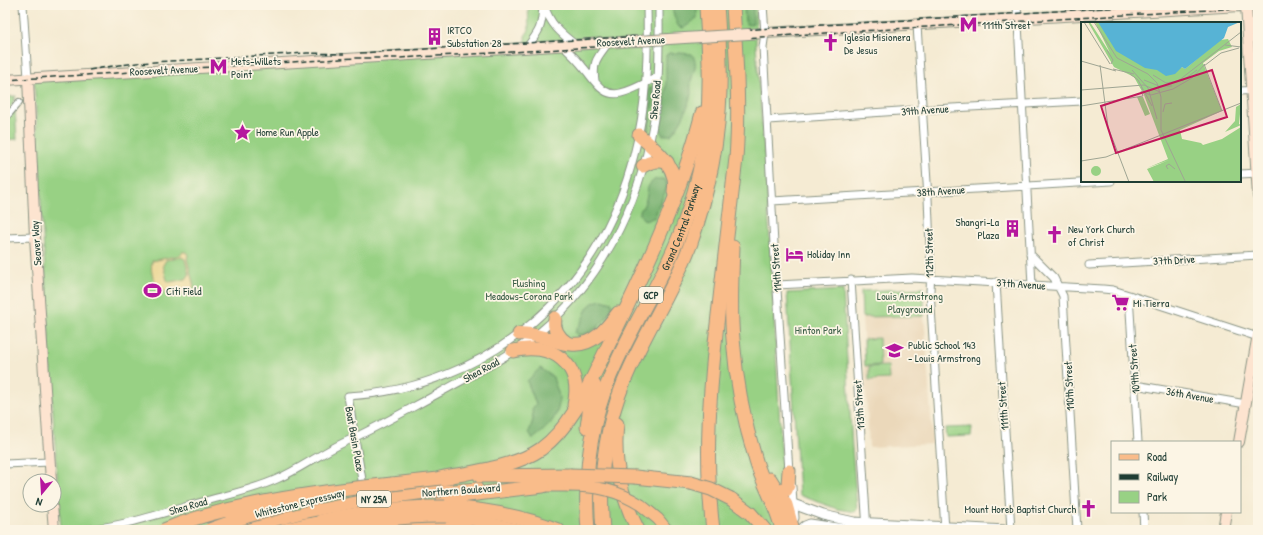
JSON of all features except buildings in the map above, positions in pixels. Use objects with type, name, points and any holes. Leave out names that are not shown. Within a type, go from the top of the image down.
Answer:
[{"type":"highway","name":"Grand Central Parkway","points":[[588,528],[586,494],[588,467],[591,441],[597,415],[613,370],[670,257],[689,207],[699,172],[706,136],[709,104],[709,62],[706,5]]},
{"type":"highway","name":"Grand Central Parkway","points":[[603,530],[602,480],[607,439],[618,398],[634,359],[684,260],[698,220],[708,184],[716,143],[720,101],[717,5]]},
{"type":"highway","points":[[733,5],[737,78],[732,331],[734,355],[742,404],[752,446],[757,464],[778,516],[782,530]]},
{"type":"highway","points":[[394,530],[419,528],[444,503],[506,465],[523,459],[546,445],[567,422],[578,405],[614,333],[664,226],[680,183],[701,117],[707,88],[709,62]]},
{"type":"highway","points":[[639,135],[667,162],[673,172],[675,185],[664,226]]},
{"type":"highway","points":[[713,530],[709,453],[710,390],[736,147]]},
{"type":"highway","points":[[643,166],[654,161],[667,162]]},
{"type":"highway","points":[[518,334],[535,335],[573,345],[592,339],[609,325],[646,267]]},
{"type":"highway","points":[[555,318],[554,326],[557,333],[564,341],[573,345]]},
{"type":"highway","points":[[588,528],[584,505],[583,482],[588,415],[595,381],[614,333]]},
{"type":"highway","points":[[513,351],[529,349],[545,350],[559,357],[568,366],[575,379],[576,391],[574,406],[567,422]]},
{"type":"highway","points":[[634,359],[621,404],[616,440],[618,470],[622,490],[638,530]]},
{"type":"highway","points":[[752,446],[773,485],[781,496],[794,530]]},
{"type":"highway","points":[[773,485],[780,490],[786,490],[789,471]]},
{"type":"highway","points":[[444,503],[494,476],[570,480],[634,477],[691,483],[714,490],[731,499],[750,513],[765,530]]},
{"type":"highway","points":[[164,530],[191,519],[257,503],[304,494],[392,484]]},
{"type":"highway","name":"Whitestone Expressway","points":[[209,530],[238,519],[278,507],[339,493],[392,484],[444,503]]},
{"type":"highway","points":[[285,530],[325,526],[377,507],[444,503],[543,486]]},
{"type":"highway","points":[[781,496],[793,504]]},
{"type":"highway","points":[[731,499],[745,511],[760,530]]},
{"type":"highway","points":[[444,503],[466,530]]},
{"type":"highway","points":[[444,503],[509,515],[558,530]]},
{"type":"main road","points":[[1246,5],[1255,90],[1258,196]]},
{"type":"main road","name":"Roosevelt Avenue","points":[[5,80],[609,42],[1258,5]]},
{"type":"main road","name":"Seaver Way","points":[[28,78],[35,237],[51,473]]},
{"type":"main road","points":[[1239,441],[1258,336]]},
{"type":"main road","points":[[543,486],[570,480],[607,489],[627,497],[641,505],[658,519],[667,530]]},
{"type":"main road","name":"Northern Boulevard","points":[[244,530],[306,512],[367,500],[444,503],[480,521],[521,530]]},
{"type":"main road","name":"Northern Boulevard","points":[[325,526],[417,517],[444,503]]},
{"type":"main road","points":[[53,513],[54,530]]},
{"type":"main road","points":[[1223,530],[1226,513]]},
{"type":"street","name":"Seaver Way","points":[[23,5],[28,78]]},
{"type":"street","points":[[543,5],[553,24],[576,44]]},
{"type":"street","points":[[526,48],[536,36],[540,28],[543,5]]},
{"type":"street","name":"Shea Road","points":[[348,396],[396,391],[427,382],[457,370],[480,358],[518,334],[540,317],[560,297],[580,272],[598,245],[613,216],[631,166],[639,135],[646,82],[648,50],[647,5]]},
{"type":"street","name":"Shea Road","points":[[84,530],[132,522],[266,484],[284,476],[333,448],[355,438],[486,367],[513,351],[555,318],[580,290],[599,265],[610,247],[627,213],[643,166],[649,144],[656,104],[659,5]]},
{"type":"street","name":"114th Street","points":[[763,5],[765,33],[763,47],[772,201],[794,530]]},
{"type":"street","points":[[1017,5],[1032,285]]},
{"type":"street","name":"112th Street","points":[[917,25],[927,192],[931,278],[930,298],[945,528]]},
{"type":"street","points":[[595,83],[593,71],[594,64],[609,42]]},
{"type":"street","points":[[562,45],[584,68],[595,83],[604,91],[616,94],[624,92],[658,76]]},
{"type":"street","points":[[1241,91],[1255,90]]},
{"type":"street","name":"39th Avenue","points":[[768,120],[1081,101]]},
{"type":"street","points":[[5,119],[19,102]]},
{"type":"street","points":[[1241,174],[1257,173]]},
{"type":"street","name":"38th Avenue","points":[[772,201],[1094,182]]},
{"type":"street","points":[[5,238],[35,237]]},
{"type":"street","name":"110th Street","points":[[1030,254],[1054,278],[1063,296],[1077,530]]},
{"type":"street","name":"37th Drive","points":[[1090,265],[1258,255]]},
{"type":"street","name":"37th Avenue","points":[[777,285],[851,280],[931,278],[1103,289],[1129,295],[1258,336]]},
{"type":"street","name":"113th Street","points":[[851,280],[867,527]]},
{"type":"street","name":"111th Street","points":[[996,282],[1011,530]]},
{"type":"street","name":"109th Street","points":[[1129,295],[1138,441]]},
{"type":"street","name":"36th Avenue","points":[[1135,386],[1246,404]]},
{"type":"street","name":"Boat Basin Place","points":[[348,396],[370,530]]},
{"type":"street","points":[[5,464],[50,462]]},
{"type":"street","points":[[793,504],[832,518],[854,522],[867,527],[1006,530]]},
{"type":"street","points":[[1143,513],[1144,530]]},
{"type":"street","points":[[801,530],[808,524],[850,530]]},
{"type":"shaded area","name":"Public School 143 - Louis Armstrong","points":[[924,316],[933,444],[869,447],[862,317]]},
{"type":"green space","name":"Flushing Meadows-Corona Park","points":[[528,5],[756,5],[756,45],[767,188],[783,481],[789,530],[61,530],[60,513],[62,513],[62,473],[57,473],[34,78],[526,48],[525,36],[529,30]]},
{"type":"green space","points":[[671,5],[697,5],[697,18],[684,28],[679,27]]},
{"type":"green space","points":[[744,5],[753,5],[753,23],[751,25],[745,22]]},
{"type":"green space","points":[[669,53],[692,54],[695,61],[695,68],[691,82],[691,96],[683,118],[671,135],[662,135],[660,127],[664,108],[666,86],[666,55]]},
{"type":"green space","points":[[652,87],[652,111],[648,132],[645,133],[643,132],[643,126],[648,90]]},
{"type":"green space","points":[[16,96],[12,105],[5,113],[5,97]]},
{"type":"green space","points":[[15,109],[17,139],[5,140],[5,122]]},
{"type":"green space","points":[[656,179],[663,179],[667,182],[667,188],[655,217],[645,221],[640,215],[640,211],[645,202],[649,186]]},
{"type":"green space","name":"Louis Armstrong Playground","points":[[924,288],[924,316],[862,317],[861,291]]},
{"type":"green space","name":"Hinton Park","points":[[843,290],[857,509],[855,512],[837,509],[799,495],[787,293]]},
{"type":"green space","points":[[602,300],[612,303],[612,311],[609,315],[590,332],[580,335],[575,333],[588,307],[597,301]]},
{"type":"green space","points":[[879,338],[880,365],[865,366],[864,339]]},
{"type":"green space","points":[[888,366],[889,379],[869,380],[869,367]]},
{"type":"green space","points":[[540,368],[553,377],[559,396],[559,405],[552,422],[533,439],[529,432],[533,420],[532,409],[536,404],[527,381]]},
{"type":"green space","points":[[972,427],[971,436],[946,437],[945,428]]},
{"type":"sand","points":[[182,252],[186,252],[188,255],[187,259],[194,287],[186,292],[178,294],[170,293],[163,290],[154,278],[152,261],[181,255]],"holes":[[[181,257],[185,259],[189,275],[186,279],[170,282],[167,280],[163,265],[166,260]]]},
{"type":"railway","points":[[360,53],[1156,5]]},
{"type":"railway","points":[[5,80],[356,58],[398,58],[511,52],[1258,7]]},
{"type":"railway","points":[[89,70],[137,63],[307,53],[344,54]]},
{"type":"place","name":"111th Street","points":[[969,25]]},
{"type":"place","name":"IRTCO Substation 28","points":[[434,36]]},
{"type":"place","name":"Iglesia Misionera De Jesus","points":[[831,43]]},
{"type":"place","name":"Mets–Willets Point","points":[[218,67]]},
{"type":"place","name":"Home Run Apple","points":[[243,132]]},
{"type":"place","name":"Shangri-La Plaza","points":[[1012,228]]},
{"type":"place","name":"New York Church of Christ","points":[[1055,235]]},
{"type":"place","name":"Holiday Inn","points":[[794,254]]},
{"type":"place","name":"Citi Field","points":[[153,291]]},
{"type":"place","name":"Mi Tierra","points":[[1120,303]]},
{"type":"place","name":"Public School 143 - Louis Armstrong","points":[[895,351]]},
{"type":"place","name":"Mount Horeb Baptist Church","points":[[1089,509]]}]
